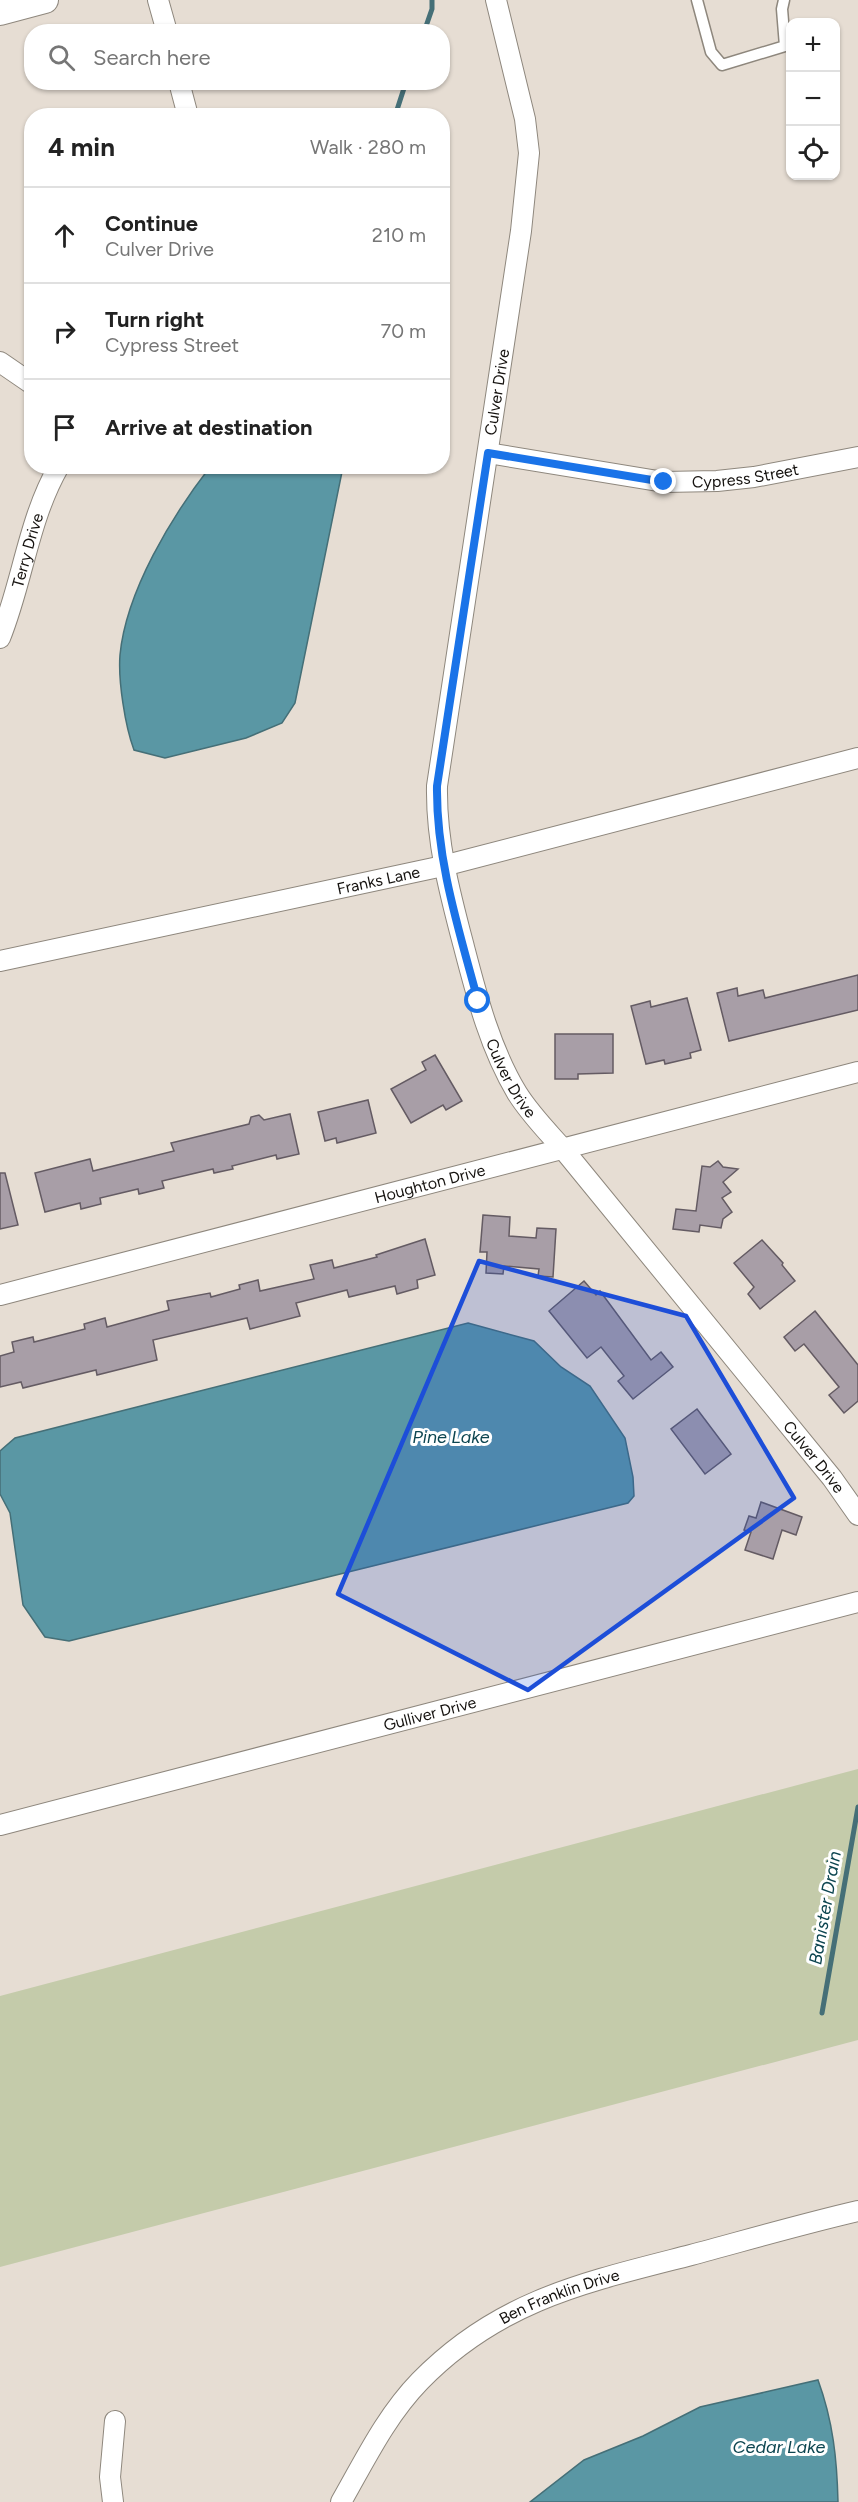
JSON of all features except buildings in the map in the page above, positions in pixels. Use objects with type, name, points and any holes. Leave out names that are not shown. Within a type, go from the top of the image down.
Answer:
[{"type":"street","points":[[0,12],[45,0]]},
{"type":"street","points":[[159,0],[165,24]]},
{"type":"street","name":"Culver Drive","points":[[496,0],[525,119],[529,153],[521,231],[437,786],[437,815],[443,866],[478,1001],[506,1072],[528,1110],[563,1149],[832,1478],[858,1515]]},
{"type":"street","points":[[181,90],[186,108]]},
{"type":"street","points":[[0,363],[24,379]]},
{"type":"street","name":"Cypress Street","points":[[488,453],[664,482],[688,483],[754,477],[858,457]]},
{"type":"street","name":"Terry Drive","points":[[0,638],[22,577],[35,517],[56,474]]},
{"type":"street","name":"Franks Lane","points":[[0,961],[443,866],[858,758]]},
{"type":"street","name":"Houghton Drive","points":[[0,1295],[858,1072]]},
{"type":"street","name":"Gulliver Drive","points":[[0,1825],[858,1602]]},
{"type":"street","name":"Ben Franklin Drive","points":[[340,2502],[398,2408],[442,2360],[484,2327],[524,2305],[574,2287],[858,2211]]},
{"type":"street","points":[[113,2502],[110,2477],[115,2421]]},
{"type":"lane","points":[[697,0],[711,52],[722,65],[785,46],[782,9],[784,0]]},
{"type":"highlighted area","points":[[479,1261],[686,1316],[794,1498],[528,1690],[338,1594]]},
{"type":"green space","points":[[858,1769],[858,2040],[0,2267],[0,1996]]},
{"type":"water","points":[[205,474],[342,474],[295,703],[282,723],[246,738],[165,758],[134,750],[123,703],[120,655],[131,606],[141,580],[166,531]]},
{"type":"water","name":"Pine Lake","points":[[468,1323],[534,1341],[561,1367],[590,1386],[625,1438],[633,1477],[634,1496],[628,1503],[69,1641],[45,1637],[23,1605],[10,1513],[0,1494],[0,1451],[15,1438]]},
{"type":"water","name":"Cedar Lake","points":[[818,2380],[833,2440],[838,2502],[530,2502],[584,2460],[643,2436],[700,2407]]},
{"type":"waterway","points":[[427,24],[432,9],[432,0]]},
{"type":"waterway","points":[[398,108],[403,90]]},
{"type":"waterway","name":"Banister Drain","points":[[822,2013],[858,1807]]},
{"type":"route","points":[[478,1001],[443,866],[437,815],[437,786],[488,453],[664,482]]}]
